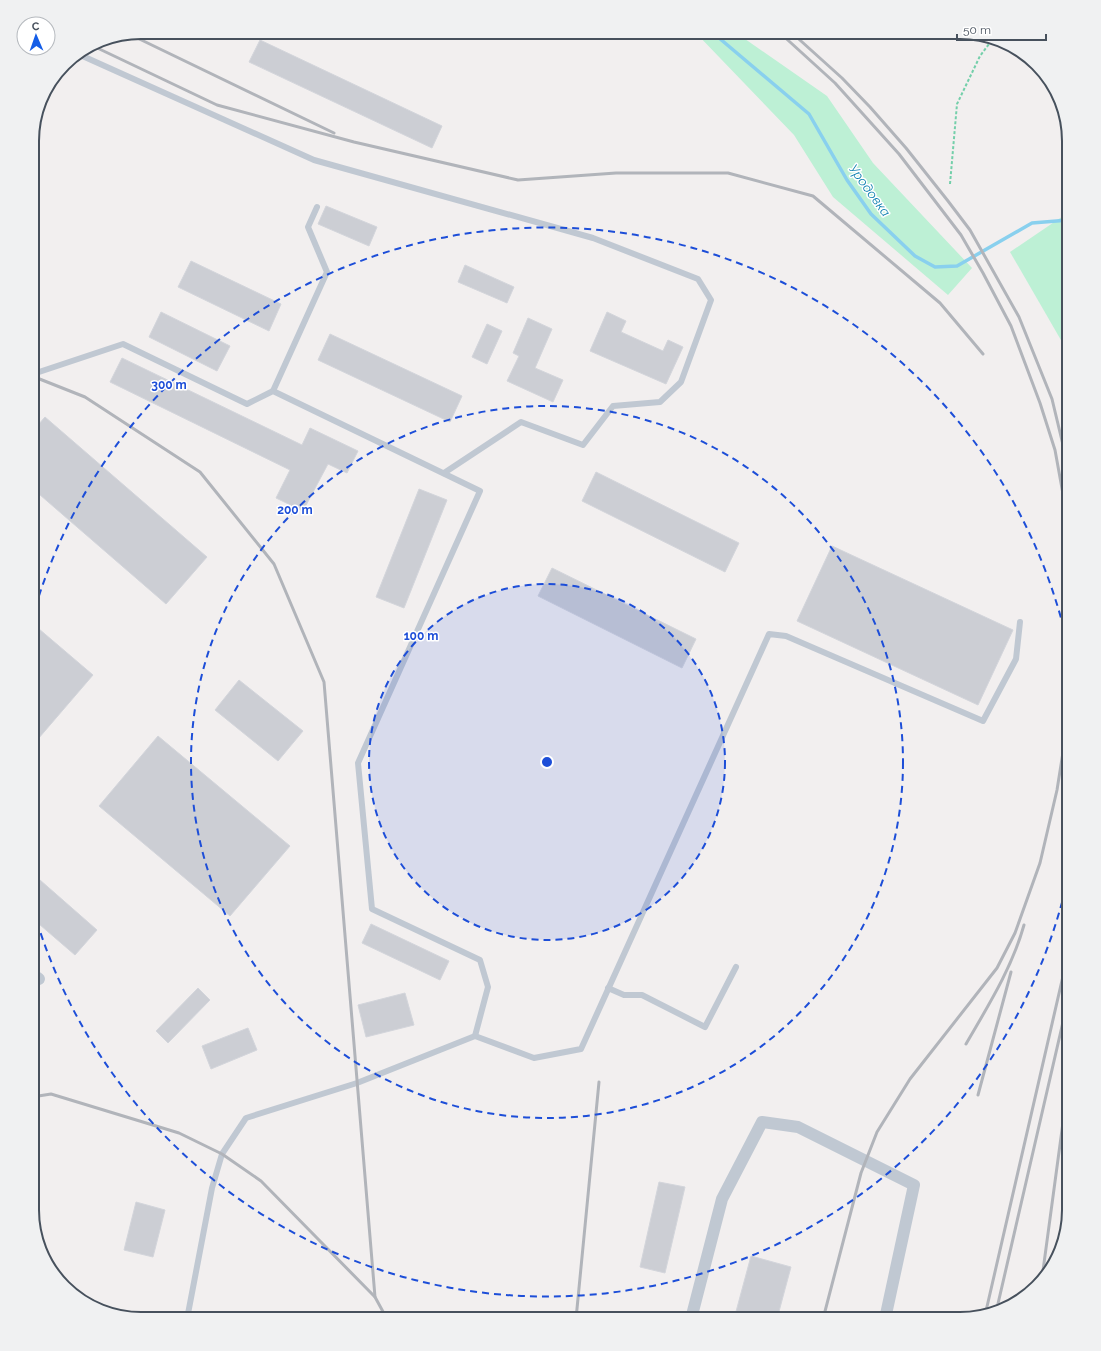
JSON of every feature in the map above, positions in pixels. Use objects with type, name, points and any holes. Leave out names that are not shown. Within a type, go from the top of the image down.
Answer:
[{"type":"street","points":[[693,1312],[722,1199],[762,1122],[798,1127],[914,1185],[886,1312]]},
{"type":"lane","points":[[84,57],[314,160],[593,238],[698,279],[711,300],[680,382],[660,402],[613,406],[583,445],[521,422],[444,473]]},
{"type":"lane","points":[[39,372],[123,344],[247,404],[273,391],[327,272],[308,227],[317,207]]},
{"type":"lane","points":[[273,391],[480,491],[358,763],[372,909],[480,960],[488,987],[475,1036]]},
{"type":"lane","points":[[188,1312],[212,1188],[222,1154],[246,1118],[357,1083],[475,1036],[534,1058],[580,1049],[769,634],[786,636],[983,721],[1016,659],[1020,622]]},
{"type":"lane","points":[[608,988],[624,995],[642,995],[705,1027],[736,967]]},
{"type":"path","points":[[950,184],[957,104],[980,56],[990,43]]},
{"type":"green space","points":[[702,39],[745,39],[827,96],[873,163],[972,268],[948,295],[833,197],[794,135]]},
{"type":"green space","points":[[1062,217],[1062,342],[1010,252]]},
{"type":"building","points":[[260,40],[442,126],[432,148],[249,62]]},
{"type":"building","points":[[326,206],[377,227],[369,246],[318,224]]},
{"type":"building","points":[[191,261],[281,304],[269,331],[178,287]]},
{"type":"building","points":[[465,265],[514,287],[507,303],[458,282]]},
{"type":"building","points":[[161,312],[230,346],[217,371],[149,337]]},
{"type":"building","points":[[607,312],[626,321],[621,332],[663,351],[668,340],[683,347],[666,384],[590,351]]},
{"type":"building","points":[[528,318],[552,329],[535,368],[563,380],[553,402],[507,381],[519,356],[513,353]]},
{"type":"building","points":[[487,324],[502,331],[487,364],[472,357]]},
{"type":"building","points":[[330,334],[462,396],[450,422],[318,360]]},
{"type":"building","points":[[122,358],[302,445],[310,428],[358,451],[347,473],[328,464],[303,511],[276,498],[290,470],[110,382]]},
{"type":"building","points":[[45,417],[207,557],[166,604],[39,494],[39,424]]},
{"type":"building","points":[[596,472],[739,543],[725,572],[582,501]]},
{"type":"building","points":[[419,489],[447,500],[404,608],[376,597]]},
{"type":"building","points":[[832,546],[1013,630],[978,705],[797,621]]},
{"type":"building","points":[[552,568],[696,639],[682,668],[538,596]]},
{"type":"building","points":[[39,629],[93,675],[39,738]]},
{"type":"building","points":[[239,680],[303,731],[278,761],[215,710]]},
{"type":"building","points":[[158,736],[290,846],[230,916],[99,806]]},
{"type":"building","points":[[39,879],[97,930],[75,955],[39,924]]},
{"type":"building","points":[[371,924],[449,961],[440,980],[362,943]]},
{"type":"building","points":[[198,988],[210,1000],[168,1043],[156,1031]]},
{"type":"building","points":[[405,993],[414,1025],[366,1037],[358,1005]]},
{"type":"building","points":[[248,1028],[257,1050],[211,1069],[202,1046]]},
{"type":"building","points":[[659,1182],[685,1187],[665,1273],[640,1267]]},
{"type":"building","points":[[136,1202],[165,1210],[153,1257],[124,1250]]},
{"type":"building","points":[[751,1256],[791,1267],[779,1312],[736,1312]]},
{"type":"waterway","name":"Уродовка","points":[[720,39],[809,114],[847,180],[871,214],[915,256],[935,267],[957,266],[1032,223],[1062,221]]},
{"type":"railway","points":[[140,39],[334,133]]},
{"type":"railway","points":[[787,39],[835,83],[899,154],[961,235],[1011,326],[1040,403],[1055,450],[1062,488]]},
{"type":"railway","points":[[799,39],[842,78],[870,107],[906,148],[970,230],[1019,317],[1052,399],[1062,441]]},
{"type":"railway","points":[[99,49],[217,105],[354,142],[518,180],[616,173],[728,173],[813,196],[940,303],[983,354]]},
{"type":"railway","points":[[39,379],[85,397],[200,472],[274,564],[324,682],[375,1297]]},
{"type":"railway","points":[[825,1312],[861,1173],[877,1132],[910,1079],[997,968],[1015,933],[1040,863],[1057,790],[1062,759]]},
{"type":"railway","points":[[966,1044],[1006,972],[1024,925]]},
{"type":"railway","points":[[978,1095],[1011,972]]},
{"type":"railway","points":[[987,1308],[1062,980]]},
{"type":"railway","points":[[998,1305],[1062,1026]]},
{"type":"railway","points":[[577,1312],[599,1082]]},
{"type":"railway","points":[[39,1096],[51,1094],[179,1133],[222,1154],[261,1181],[375,1297],[383,1312]]},
{"type":"railway","points":[[1043,1268],[1062,1130]]}]
